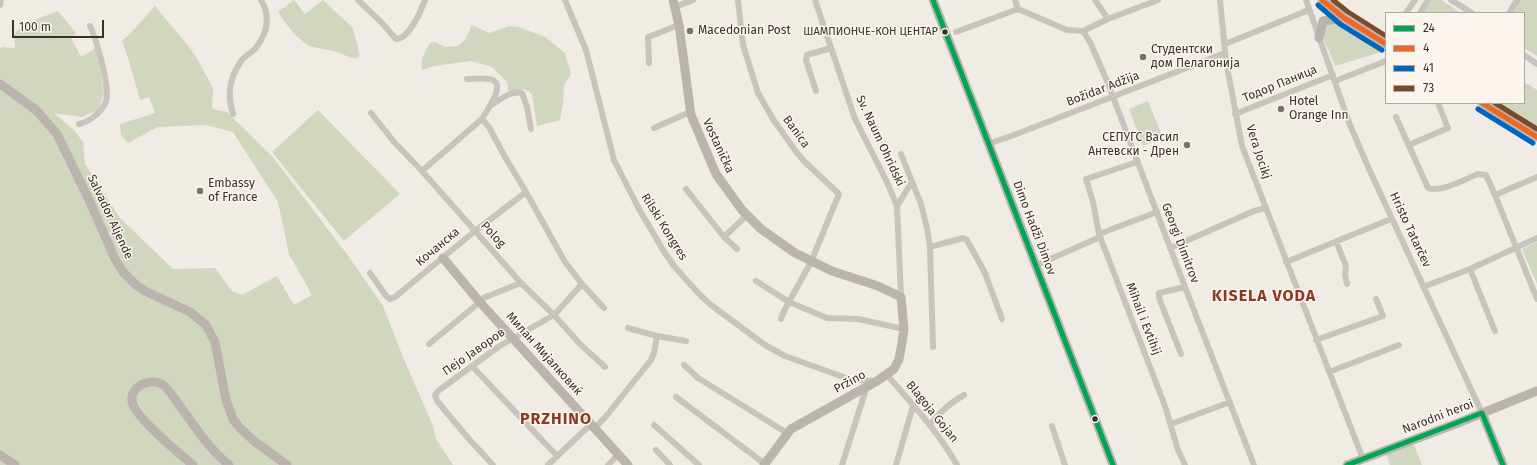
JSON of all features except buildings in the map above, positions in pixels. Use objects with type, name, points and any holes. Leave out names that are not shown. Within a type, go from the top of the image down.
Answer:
[{"type":"street","points":[[0,5],[1,0]]},
{"type":"street","points":[[233,114],[229,102],[230,87],[242,61],[255,48],[266,32],[266,13],[261,0]]},
{"type":"street","points":[[358,0],[396,39],[405,36],[416,20],[425,0]]},
{"type":"street","name":"Rilski Kongres","points":[[565,0],[586,50],[614,160],[639,209],[674,266],[711,305],[765,346],[784,356],[849,379],[863,388]]},
{"type":"street","points":[[674,4],[693,0]]},
{"type":"street","name":"Banica","points":[[738,0],[744,45],[758,93],[773,119],[797,153],[838,194],[811,262]]},
{"type":"street","name":"Sv. Naum Ohridski","points":[[815,0],[855,119],[887,182],[897,206],[901,297]]},
{"type":"street","name":"Dimo Hadži Dimov","points":[[933,0],[1113,465]]},
{"type":"street","points":[[1015,0],[1018,9]]},
{"type":"street","points":[[1095,0],[1108,19]]},
{"type":"street","points":[[956,32],[1018,9],[1067,30],[1083,31],[1108,19],[1158,0]]},
{"type":"street","name":"Vera Jocikj","points":[[1220,0],[1225,53],[1242,146],[1363,459]]},
{"type":"street","name":"Hristo Tatarčev","points":[[1306,0],[1350,125],[1391,219],[1482,413],[1503,465]]},
{"type":"street","points":[[1322,0],[1344,18],[1385,43]]},
{"type":"street","points":[[1407,12],[1415,0]]},
{"type":"street","points":[[1421,12],[1428,0]]},
{"type":"street","points":[[1451,0],[1470,12]]},
{"type":"street","points":[[1510,12],[1517,0]]},
{"type":"street","name":"Vostanička","points":[[674,4],[679,25],[690,112],[716,174],[747,215],[778,242],[811,262],[832,271],[878,286],[901,297]]},
{"type":"street","points":[[1225,44],[1309,10]]},
{"type":"street","points":[[1319,38],[1323,20],[1344,18]]},
{"type":"street","points":[[649,63],[648,37],[679,25]]},
{"type":"street","points":[[79,124],[90,120],[98,113],[105,104],[107,95],[102,63],[90,26]]},
{"type":"street","name":"Georgi Dimitrov","points":[[1083,31],[1090,42],[1113,96],[1184,287],[1254,465]]},
{"type":"street","points":[[816,91],[806,60],[807,55],[831,48]]},
{"type":"street","name":"Božidar Adžija","points":[[988,144],[1225,53]]},
{"type":"street","points":[[1525,56],[1537,64]]},
{"type":"street","name":"Тодор Паница","points":[[1235,114],[1385,61]]},
{"type":"street","points":[[467,79],[490,79],[496,83],[498,89],[493,104]]},
{"type":"street","name":"Salvador Aljende","points":[[0,84],[36,110],[57,134],[90,202],[111,252],[123,272],[136,285],[145,291],[178,305],[200,318],[209,329],[215,342],[226,400],[233,419],[238,426],[254,441],[287,465]]},
{"type":"street","points":[[422,171],[482,119],[493,104],[507,95],[519,92],[522,93],[531,129]]},
{"type":"street","points":[[1409,145],[1448,128],[1438,104]]},
{"type":"street","points":[[1484,104],[1537,137]]},
{"type":"street","points":[[654,128],[690,112]]},
{"type":"street","name":"Polog","points":[[371,113],[395,143],[422,171],[521,283],[554,315],[580,344],[605,367]]},
{"type":"street","points":[[1396,117],[1428,188],[1432,190],[1440,190],[1478,174],[1486,176],[1537,299]]},
{"type":"street","points":[[482,119],[489,128],[565,262],[582,284],[604,308]]},
{"type":"street","points":[[901,154],[925,215],[930,247],[933,347]]},
{"type":"street","name":"Mihail i Evtihij","points":[[1137,162],[1086,179],[1094,202],[1100,235],[1170,424],[1178,450],[1185,465]]},
{"type":"street","points":[[1495,196],[1537,177]]},
{"type":"street","points":[[897,206],[912,182]]},
{"type":"street","points":[[686,188],[724,237],[737,248]]},
{"type":"street","name":"Кочанска","points":[[370,273],[386,296],[390,298],[395,297],[475,231],[526,192]]},
{"type":"street","points":[[1170,248],[1254,211],[1266,208]]},
{"type":"street","points":[[1038,264],[1100,235],[1157,212]]},
{"type":"street","points":[[724,237],[747,215]]},
{"type":"street","points":[[1286,262],[1391,219]]},
{"type":"street","points":[[930,247],[963,238],[966,240],[985,273],[1002,319]]},
{"type":"street","points":[[1423,287],[1470,269],[1537,238]]},
{"type":"street","points":[[1336,241],[1346,266],[1345,276],[1347,284]]},
{"type":"street","name":"Милан Мијалковиќ","points":[[443,258],[479,301],[628,465]]},
{"type":"street","points":[[781,319],[811,262]]},
{"type":"street","points":[[1470,269],[1495,331]]},
{"type":"street","points":[[756,281],[789,302],[827,318],[858,319],[904,328]]},
{"type":"street","points":[[429,344],[479,301],[521,283]]},
{"type":"street","name":"Пејо Јаворов","points":[[493,465],[468,438],[437,401],[435,396],[438,391],[479,360],[513,338],[554,315],[582,284]]},
{"type":"street","points":[[1181,354],[1159,298],[1159,293],[1184,287]]},
{"type":"street","name":"Pržino","points":[[765,465],[787,433],[796,426],[877,381],[887,375],[894,368],[899,359],[904,328],[901,297]]},
{"type":"street","points":[[1316,340],[1382,316],[1376,298]]},
{"type":"street","points":[[628,328],[657,336],[686,341]]},
{"type":"street","points":[[548,465],[607,415],[651,360],[654,353],[657,336]]},
{"type":"street","points":[[1329,372],[1399,345]]},
{"type":"street","points":[[684,365],[698,378],[787,433]]},
{"type":"street","points":[[472,366],[557,456]]},
{"type":"street","name":"Blagoja Gojan","points":[[887,375],[930,425],[957,465]]},
{"type":"street","name":"Rilski Kongres","points":[[849,379],[877,381]]},
{"type":"street","points":[[193,465],[135,410],[132,398],[134,392],[140,386],[153,382],[164,386],[208,444],[229,465]]},
{"type":"street","points":[[842,465],[863,388]]},
{"type":"street","name":"Narodni heroi","points":[[1347,465],[1537,391]]},
{"type":"street","points":[[930,425],[947,405],[964,395]]},
{"type":"street","points":[[676,397],[765,465]]},
{"type":"street","points":[[1170,424],[1230,402]]},
{"type":"street","points":[[896,465],[913,406]]},
{"type":"street","points":[[654,425],[699,465]]},
{"type":"street","points":[[1052,426],[1065,465]]},
{"type":"street","points":[[656,450],[670,465]]},
{"type":"street","points":[[0,455],[15,465]]},
{"type":"street","points":[[608,465],[618,455]]},
{"type":"green space","points":[[294,0],[305,14],[323,0],[353,28],[360,56],[350,58],[337,52],[313,47],[297,37],[278,12]]},
{"type":"green space","points":[[1430,0],[1441,0],[1459,12],[1423,12]]},
{"type":"green space","points":[[1518,0],[1537,0],[1537,56],[1525,49],[1525,12],[1511,12]]},
{"type":"green space","points":[[155,6],[198,60],[213,88],[212,109],[227,112],[272,156],[349,257],[383,306],[433,426],[436,439],[453,465],[0,465],[0,49],[2,47],[15,48],[14,34],[24,24],[58,11],[76,33],[71,38],[81,57],[96,48],[104,93],[98,110],[82,117],[54,113],[74,130],[83,142],[85,164],[120,218],[173,269],[215,268],[232,291],[242,295],[277,276],[294,305],[312,295],[289,254],[278,202],[233,132],[206,125],[158,127],[128,143],[121,135],[120,124],[155,113],[149,97],[140,100],[122,41]]},
{"type":"green space","points":[[1338,22],[1384,51],[1335,66],[1323,37],[1326,24]]},
{"type":"green space","points":[[472,25],[489,33],[509,26],[519,27],[545,37],[565,53],[571,74],[564,85],[560,120],[537,126],[532,95],[530,92],[524,89],[508,91],[507,82],[492,67],[471,61],[434,66],[422,70],[422,59],[430,43],[435,42],[445,47],[458,46],[465,40]]},
{"type":"green space","points":[[1525,83],[1537,90],[1537,126],[1502,104],[1525,104]]},
{"type":"green space","points":[[1148,101],[1163,138],[1143,146],[1129,109]]},
{"type":"green space","points":[[318,110],[400,194],[344,241],[272,152]]},
{"type":"green space","points":[[1537,242],[1537,284],[1522,249]]},
{"type":"green space","points":[[1413,443],[1422,465],[1390,465],[1386,453]]},
{"type":"transit line","name":"24","points":[[933,0],[1113,465]]},
{"type":"transit line","name":"4","points":[[1322,0],[1344,18],[1385,43]]},
{"type":"transit line","name":"73","points":[[1333,0],[1348,12],[1385,35]]},
{"type":"transit line","name":"41","points":[[1318,5],[1340,24],[1382,50]]},
{"type":"transit line","name":"4","points":[[1484,104],[1537,137]]},
{"type":"transit line","name":"73","points":[[1497,104],[1537,129]]},
{"type":"transit line","name":"41","points":[[1478,109],[1533,143]]},
{"type":"transit line","name":"24","points":[[1347,465],[1482,413],[1503,465]]},
{"type":"place","name":"Macedonian Post","points":[[690,31]]},
{"type":"place","name":"ШАМПИОНЧЕ-КОН ЦЕНТАР","points":[[945,32]]},
{"type":"place","name":"Студентски дом Пелагонија","points":[[1143,57]]},
{"type":"place","name":"Hotel Orange Inn","points":[[1281,109]]},
{"type":"place","name":"СЕПУГС Васил Антевски - Дрен","points":[[1187,145]]},
{"type":"place","name":"Embassy of France","points":[[200,191]]},
{"type":"district","name":"KISELA VODA","points":[[1264,297]]},
{"type":"district","name":"PRZHINO","points":[[556,420]]}]
